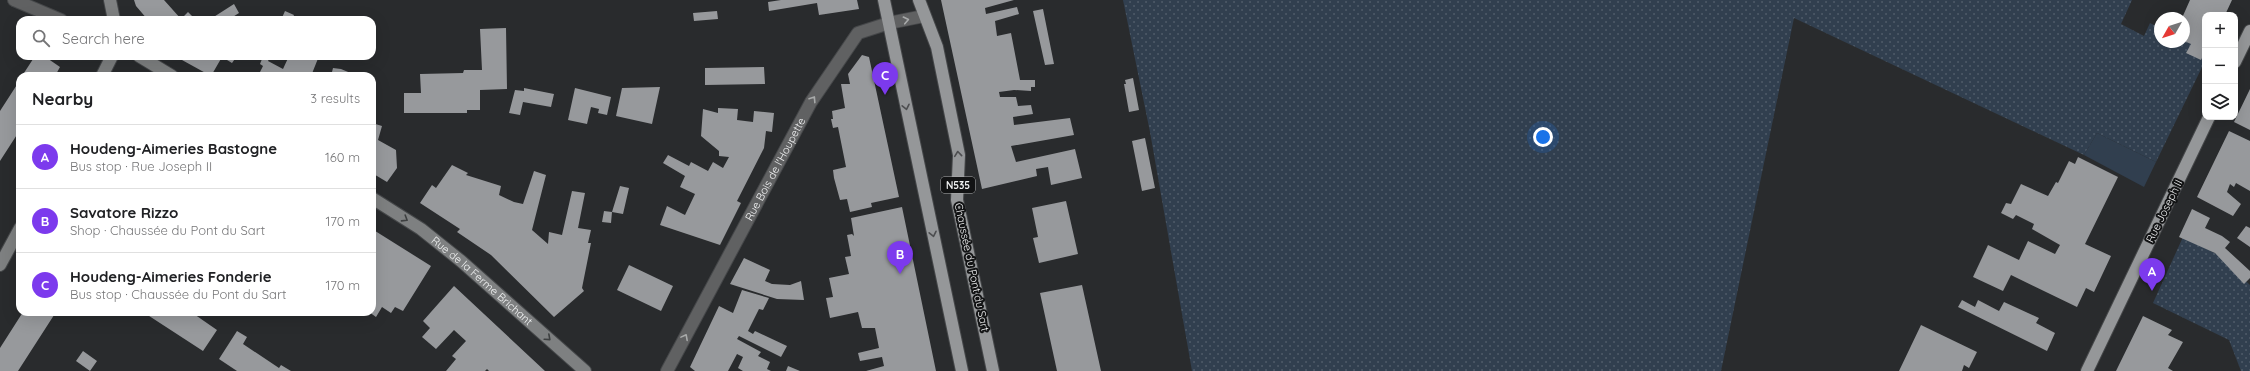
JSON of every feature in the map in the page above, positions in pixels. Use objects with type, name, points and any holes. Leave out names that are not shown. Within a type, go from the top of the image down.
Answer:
[{"type":"main road","points":[[884,0],[962,371]]},
{"type":"main road","name":"Chaussée du Pont du Sart","points":[[918,0],[937,47],[959,155],[957,200],[993,371]]},
{"type":"main road","points":[[2238,56],[2250,31]]},
{"type":"main road","name":"Rue Joseph II","points":[[2088,371],[2208,120]]},
{"type":"street","points":[[14,0],[52,16]]},
{"type":"street","points":[[110,0],[113,16]]},
{"type":"street","name":"Rue Bois de l'Houpette","points":[[667,371],[811,102],[858,33],[888,23],[924,16]]},
{"type":"street","points":[[104,72],[110,60]]},
{"type":"street","points":[[146,60],[165,72]]},
{"type":"street","name":"Rue de la Ferme Brichant","points":[[376,201],[421,229],[461,261],[585,371]]},
{"type":"street","points":[[0,265],[16,235]]},
{"type":"shaded area","points":[[1123,0],[2132,0],[2121,24],[2144,36],[2150,23],[2154,25],[2154,48],[2190,48],[2189,50],[2202,56],[2202,67],[2156,162],[2097,133],[2084,155],[1794,18],[1721,371],[1192,371],[1150,132]]},
{"type":"shaded area","points":[[2097,133],[2156,162],[2144,187],[2084,155]]},
{"type":"shaded area","points":[[2183,237],[2217,254],[2250,285],[2250,371],[2241,371],[2229,340],[2153,303]]},
{"type":"building","points":[[134,0],[164,0],[178,16],[145,16],[136,6]]},
{"type":"building","points":[[781,0],[857,0],[859,9],[819,15],[817,3],[769,11],[768,2]]},
{"type":"building","points":[[941,0],[1014,0],[985,8],[986,14],[1017,7],[1019,14],[995,21],[997,36],[1011,33],[1020,80],[1035,80],[1035,87],[1031,87],[1031,91],[1014,90],[999,92],[1000,97],[1016,97],[1018,106],[1031,105],[1033,114],[1013,117],[1014,125],[1070,118],[1074,135],[1011,146],[1016,162],[1075,149],[1082,178],[1051,185],[1048,167],[1036,169],[1037,176],[982,189]]},
{"type":"building","points":[[2190,0],[2232,0],[2226,12],[2202,12],[2201,60],[2186,53],[2191,44],[2190,12],[2185,12]]},
{"type":"building","points":[[234,4],[239,13],[234,16],[215,16]]},
{"type":"building","points":[[1043,9],[1054,64],[1045,65],[1033,11]]},
{"type":"building","points":[[285,11],[294,15],[294,16],[283,16]]},
{"type":"building","points":[[717,11],[718,19],[694,21],[693,13]]},
{"type":"building","points":[[188,12],[192,16],[184,16]]},
{"type":"building","points":[[506,28],[507,89],[480,90],[480,110],[467,110],[467,113],[404,113],[404,93],[421,93],[420,74],[463,73],[464,70],[482,70],[480,29]]},
{"type":"building","points":[[862,55],[869,57],[899,197],[871,203],[872,207],[850,212],[847,199],[840,200],[834,178],[833,170],[846,167],[838,127],[833,128],[831,119],[833,119],[832,111],[845,108],[841,84],[850,84],[848,74]]},
{"type":"building","points":[[32,60],[50,60],[60,67],[57,72],[25,72]]},
{"type":"building","points":[[182,60],[220,60],[213,72],[204,72]]},
{"type":"building","points":[[227,60],[234,60],[232,63]]},
{"type":"building","points":[[262,60],[268,60],[283,69],[287,60],[317,60],[313,72],[260,72],[263,66],[260,64]]},
{"type":"building","points":[[764,67],[765,84],[705,85],[705,68]]},
{"type":"building","points":[[333,68],[348,72],[332,72]]},
{"type":"building","points":[[1133,78],[1139,110],[1129,112],[1124,84],[1126,84],[1125,80]]},
{"type":"building","points":[[16,86],[16,136],[0,161],[0,111]]},
{"type":"building","points":[[660,87],[652,124],[616,116],[622,88]]},
{"type":"building","points":[[524,88],[554,94],[551,107],[523,102],[520,115],[509,113],[515,90],[524,91]]},
{"type":"building","points":[[575,88],[611,97],[607,115],[598,113],[599,109],[591,107],[587,124],[568,120]]},
{"type":"building","points":[[2250,89],[2250,130],[2234,122],[2235,120],[2238,120],[2238,114]]},
{"type":"building","points":[[718,108],[738,109],[737,120],[753,122],[754,111],[774,113],[772,132],[766,131],[764,148],[737,201],[741,203],[720,245],[660,225],[667,206],[685,215],[695,194],[680,187],[685,176],[663,163],[668,155],[689,166],[691,162],[708,171],[713,162],[723,168],[729,157],[719,156],[719,151],[701,136],[703,109],[718,113]]},
{"type":"building","points":[[376,124],[382,126],[378,140],[396,150],[397,168],[387,182],[376,175]]},
{"type":"building","points":[[2229,131],[2250,141],[2250,191],[2236,183],[2234,187],[2230,184],[2227,192],[2241,204],[2233,216],[2197,197]]},
{"type":"building","points":[[1145,138],[1155,188],[1142,191],[1132,141]]},
{"type":"building","points":[[2078,157],[2118,177],[2085,244],[2111,256],[2094,292],[2086,288],[2077,307],[2011,275],[2003,291],[1973,277],[1988,245],[2019,260],[2028,241],[2055,254],[2060,245],[2032,229],[2034,224],[2016,215],[2013,219],[2001,213],[2006,203],[2011,204],[2021,184],[2048,196],[2056,182],[2058,183],[2069,161],[2075,164]]},
{"type":"building","points":[[452,165],[468,173],[466,175],[501,186],[499,195],[514,202],[523,204],[534,171],[546,175],[532,230],[548,244],[549,232],[562,235],[572,191],[585,193],[578,228],[591,230],[588,243],[591,243],[582,288],[584,291],[554,317],[491,255],[457,232],[460,229],[420,203],[432,185],[436,188]]},
{"type":"building","points":[[620,186],[629,188],[623,214],[612,212]]},
{"type":"building","points":[[1066,201],[1078,254],[1039,263],[1033,238],[1038,237],[1032,208]]},
{"type":"building","points":[[902,207],[936,371],[866,371],[884,366],[882,357],[860,361],[858,353],[879,348],[875,328],[862,328],[858,312],[830,318],[826,298],[833,297],[829,278],[849,274],[845,257],[851,256],[847,235],[852,234],[854,236],[851,218]]},
{"type":"building","points":[[2192,209],[2210,218],[2205,228],[2222,236],[2230,242],[2225,248],[2250,271],[2250,278],[2244,284],[2215,253],[2179,237]]},
{"type":"building","points":[[604,211],[612,212],[611,223],[602,222]]},
{"type":"building","points":[[2246,226],[2250,228],[2250,247],[2237,238]]},
{"type":"building","points":[[376,232],[431,266],[403,311],[395,307],[391,313],[382,307],[376,317],[375,316],[376,316]]},
{"type":"building","points":[[744,258],[770,270],[765,281],[772,284],[790,285],[801,281],[804,300],[777,299],[730,284]]},
{"type":"building","points":[[629,265],[673,286],[661,311],[617,290]]},
{"type":"building","points":[[1082,285],[1101,371],[1057,371],[1040,293]]},
{"type":"building","points":[[454,286],[545,371],[489,371],[487,369],[485,371],[446,371],[456,359],[452,356],[466,341],[454,330],[436,349],[422,337],[430,328],[423,321]]},
{"type":"building","points":[[742,290],[769,298],[763,310],[759,309],[748,331],[753,334],[755,331],[787,346],[781,357],[739,336],[737,339],[761,352],[758,356],[770,362],[767,369],[771,371],[743,371],[738,368],[743,357],[737,354],[728,371],[695,371],[690,367],[719,306],[733,313]]},
{"type":"building","points":[[1962,300],[1975,307],[1978,300],[1999,311],[2004,302],[2039,318],[2036,323],[2055,333],[2047,351],[1958,307]]},
{"type":"building","points":[[20,316],[53,316],[18,371],[0,371],[0,348]]},
{"type":"building","points":[[149,316],[197,316],[217,330],[203,351]]},
{"type":"building","points":[[2143,316],[2172,330],[2168,335],[2183,342],[2168,368],[2173,371],[2116,371]]},
{"type":"building","points":[[1921,325],[1977,352],[1969,368],[1964,365],[1962,371],[1899,371]]},
{"type":"building","points":[[237,331],[247,337],[243,344],[279,368],[281,365],[291,371],[237,371],[219,359]]},
{"type":"building","points":[[83,351],[97,361],[90,371],[76,361]]},
{"type":"building","points":[[788,366],[800,371],[786,371]]},
{"type":"place","name":"Houdeng-Aimeries Fonderie","points":[[885,95]]},
{"type":"place","name":"Savatore Rizzo","points":[[900,274]]},
{"type":"place","name":"Houdeng-Aimeries Bastogne","points":[[2152,291]]}]
